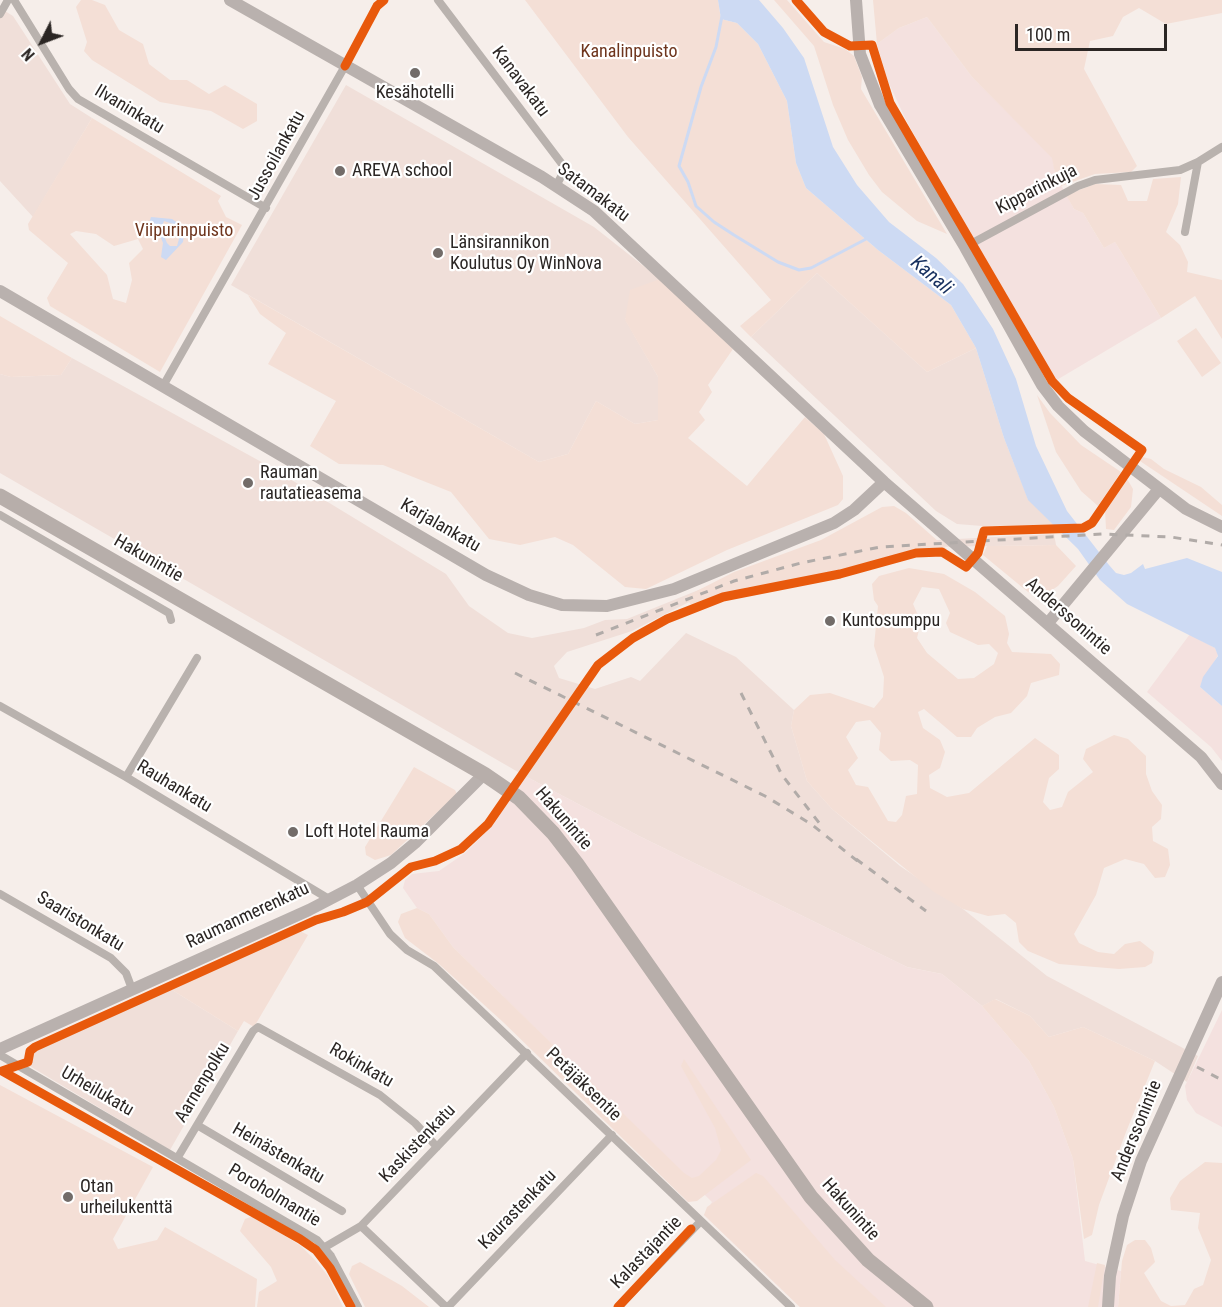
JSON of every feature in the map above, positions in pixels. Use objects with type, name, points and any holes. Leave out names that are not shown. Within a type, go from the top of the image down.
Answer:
[{"type":"highway","name":"Hakunintie","points":[[0,496],[484,774],[519,798],[553,833],[820,1209],[868,1260],[926,1307]]},
{"type":"main road","name":"Satamakatu","points":[[230,0],[556,186],[602,218],[884,482]]},
{"type":"main road","points":[[856,0],[860,54],[880,105],[965,247],[1042,386],[1058,406],[1084,431],[1186,509],[1222,527]]},
{"type":"main road","name":"Karjalankatu","points":[[0,291],[486,575],[529,595],[562,605],[607,606],[674,589],[834,523],[854,510],[884,482]]},
{"type":"main road","name":"Anderssonintie","points":[[884,482],[1201,757],[1222,784]]},
{"type":"main road","points":[[1048,623],[1159,489]]},
{"type":"main road","name":"Raumanmerenkatu","points":[[0,1049],[357,885],[391,863],[415,843],[484,774]]},
{"type":"main road","name":"Anderssonintie","points":[[1107,1305],[1123,1215],[1142,1161],[1190,1049],[1222,982]]},
{"type":"street","points":[[0,14],[8,0]]},
{"type":"street","name":"Ilvaninkatu","points":[[14,0],[69,89],[78,99],[266,208]]},
{"type":"street","name":"Kanavakatu","points":[[438,0],[562,164],[563,173],[556,186]]},
{"type":"street","name":"Jussoilankatu","points":[[163,386],[345,66]]},
{"type":"street","name":"Kipparinkuja","points":[[965,247],[1078,186],[1095,180],[1180,170],[1222,147]]},
{"type":"street","points":[[1185,232],[1198,162]]},
{"type":"street","points":[[0,515],[169,613],[171,621]]},
{"type":"street","points":[[126,777],[197,658]]},
{"type":"street","name":"Rauhankatu","points":[[0,706],[126,777],[329,899]]},
{"type":"street","name":"Petäjäksentie","points":[[357,885],[390,934],[407,950],[434,966],[787,1306]]},
{"type":"street","name":"Saaristonkatu","points":[[0,894],[111,958],[126,973],[132,989]]},
{"type":"street","name":"Aarnenpolku","points":[[178,1157],[258,1027]]},
{"type":"street","name":"Rokinkatu","points":[[258,1027],[380,1095],[408,1117],[438,1147]]},
{"type":"street","name":"Kaskistenkatu","points":[[324,1247],[361,1226],[526,1053]]},
{"type":"street","name":"Urheilukatu","points":[[0,1055],[178,1157]]},
{"type":"street","name":"Heinästenkatu","points":[[197,1125],[342,1211]]},
{"type":"street","name":"Kaurastenkatu","points":[[447,1307],[612,1136]]},
{"type":"street","name":"Poroholmantie","points":[[178,1157],[305,1232],[324,1247],[358,1307]]},
{"type":"street","name":"Kalastajantie","points":[[618,1307],[700,1222]]},
{"type":"street","points":[[361,1226],[447,1307]]},
{"type":"shaded area","points":[[0,8],[13,16],[70,104],[92,118],[33,217],[0,181]]},
{"type":"shaded area","points":[[927,17],[972,77],[1053,158],[1055,174],[1074,209],[1083,213],[1104,248],[1115,242],[1161,318],[1055,381],[906,120],[887,79],[877,44],[899,28]]},
{"type":"shaded area","name":"Länsirannikon Koulutus Oy WinNova","points":[[346,85],[594,227],[660,279],[625,319],[658,377],[658,420],[635,424],[596,401],[568,454],[539,462],[231,285]]},
{"type":"shaded area","points":[[817,273],[927,372],[976,348],[1004,438],[1028,499],[1054,525],[957,524],[936,511],[751,337]]},
{"type":"shaded area","points":[[72,358],[267,465],[446,574],[469,606],[508,633],[532,638],[584,628],[605,620],[627,619],[733,576],[938,540],[1054,534],[1056,545],[932,547],[888,551],[693,600],[632,631],[567,652],[554,666],[559,678],[595,689],[631,677],[640,681],[686,633],[736,657],[794,710],[791,726],[807,781],[832,809],[900,866],[963,909],[1047,976],[1198,1056],[1187,1082],[1155,1061],[1083,1027],[1049,1037],[1030,1016],[996,999],[982,1006],[942,974],[907,967],[639,836],[525,776],[0,473],[0,374],[11,377],[61,375]]},
{"type":"shaded area","points":[[1190,634],[1215,648],[1218,655],[1200,687],[1222,706],[1222,761],[1211,747],[1147,692]]},
{"type":"shaded area","points":[[525,776],[639,836],[907,967],[942,974],[982,1006],[1029,1061],[1054,1107],[1073,1159],[1085,1261],[1121,1271],[1118,1307],[800,1307],[704,1215],[712,1202],[453,947],[429,914],[417,908],[403,888],[405,880],[412,874],[439,871],[465,853],[490,828]]},
{"type":"shaded area","points":[[169,988],[238,1031],[170,1150],[28,1065],[36,1050]]},
{"type":"shaded area","points":[[1222,1010],[1222,1127],[1196,1113],[1187,1100],[1185,1086]]},
{"type":"green space","points":[[81,0],[92,0],[105,5],[119,30],[143,44],[149,64],[170,80],[187,80],[209,94],[225,85],[257,104],[257,121],[243,129],[211,111],[160,102],[92,60],[84,51],[87,42],[76,7]]},
{"type":"green space","name":"Kanalinpuisto","points":[[525,0],[718,0],[721,19],[737,23],[758,44],[787,101],[796,163],[806,188],[878,250],[951,305],[976,348],[927,372],[817,273],[751,337],[740,326],[771,300],[628,137]]},
{"type":"green space","points":[[774,0],[787,0],[824,42],[845,49],[854,56],[862,77],[861,89],[947,234],[917,221],[882,192],[869,175],[848,140],[833,105],[814,46]]},
{"type":"green space","points":[[873,0],[1222,0],[1222,13],[1166,24],[1139,8],[1123,17],[1113,36],[1090,41],[1084,69],[1137,166],[1131,172],[1095,174],[1061,186],[1055,174],[1052,158],[972,77],[927,17],[899,28],[877,44]]},
{"type":"green space","name":"Viipurinpuisto","points":[[92,118],[221,196],[218,201],[226,217],[242,225],[160,372],[50,306],[47,298],[68,263],[29,230],[28,224]],"holes":[[[76,231],[96,234],[114,246],[138,239],[143,249],[129,263],[132,280],[126,303],[113,299],[107,275],[70,234]]]},
{"type":"green space","points":[[1181,177],[1178,204],[1166,232],[1180,245],[1188,262],[1187,272],[1222,280],[1222,339],[1195,296],[1161,318],[1115,242],[1104,248],[1083,213],[1074,209],[1066,195],[1095,184],[1121,185],[1128,201],[1147,201],[1153,179]]},
{"type":"green space","points":[[660,279],[733,349],[708,385],[712,392],[699,412],[705,420],[688,438],[747,486],[805,417],[824,434],[843,476],[843,499],[838,505],[727,550],[646,589],[625,587],[573,545],[555,537],[520,545],[489,539],[451,492],[383,465],[339,464],[310,446],[336,401],[268,364],[286,333],[260,314],[248,295],[539,462],[568,454],[596,401],[635,424],[658,420],[658,377],[625,320],[630,290]]},
{"type":"green space","points":[[0,316],[72,358],[61,375],[11,377],[0,374]]},
{"type":"green space","points":[[1196,328],[1221,363],[1202,377],[1177,341]]},
{"type":"green space","points":[[1037,395],[1050,413],[1081,445],[1121,472],[1098,506],[1081,491],[1056,452]]},
{"type":"green space","points":[[1142,457],[1151,459],[1164,469],[1201,487],[1222,505],[1222,516],[1137,459]]},
{"type":"green space","points":[[1126,477],[1133,489],[1131,507],[1114,530],[1106,529],[1105,510]]},
{"type":"green space","points":[[894,506],[906,513],[947,549],[929,549],[808,579],[748,587],[691,606],[687,596],[734,572],[821,540],[882,507]]},
{"type":"green space","points":[[1056,545],[1076,566],[1058,586],[1040,598],[1028,592],[983,555],[987,546]]},
{"type":"green space","points":[[909,568],[944,574],[975,592],[1005,616],[1009,634],[1007,643],[1012,652],[1051,654],[1060,664],[1059,675],[1031,683],[1027,696],[1011,713],[995,717],[977,728],[971,737],[957,737],[924,709],[918,712],[923,728],[940,740],[945,752],[940,768],[929,775],[930,788],[947,797],[969,793],[1035,738],[1059,755],[1059,769],[1049,778],[1043,802],[1050,810],[1062,807],[1068,792],[1093,772],[1083,759],[1086,749],[1114,735],[1128,739],[1146,756],[1146,774],[1152,791],[1162,805],[1161,819],[1152,827],[1153,841],[1168,849],[1170,865],[1165,877],[1155,878],[1144,864],[1125,859],[1104,868],[1096,895],[1074,934],[1079,943],[1098,952],[1114,954],[1125,944],[1140,941],[1154,952],[1152,963],[1145,967],[1119,969],[1059,964],[1028,951],[1019,942],[1016,923],[1005,914],[988,916],[963,909],[934,892],[832,809],[807,781],[791,726],[794,710],[810,695],[830,693],[874,708],[883,697],[884,677],[874,646],[878,606],[874,600],[872,584],[879,576]],"holes":[[[922,587],[939,589],[950,613],[946,623],[950,632],[978,645],[989,644],[998,653],[994,664],[974,678],[958,679],[927,653],[917,638],[921,622],[913,604]],[[870,720],[881,733],[879,750],[891,761],[910,760],[918,765],[917,794],[906,796],[902,815],[896,822],[888,821],[868,787],[856,785],[848,770],[858,758],[846,737],[856,722]]]},
{"type":"green space","points":[[414,767],[455,790],[457,794],[391,855],[375,860],[366,855],[365,847]]},
{"type":"green space","points":[[417,908],[429,914],[453,947],[684,1173],[692,1178],[699,1176],[716,1160],[721,1150],[715,1128],[681,1066],[684,1059],[751,1160],[697,1201],[688,1202],[503,1022],[439,964],[405,938],[398,922],[401,914]]},
{"type":"green space","points":[[300,931],[308,935],[254,1027],[244,1021],[238,1031],[169,988]]},
{"type":"green space","points":[[995,999],[1030,1016],[1049,1037],[1083,1027],[1155,1061],[1099,1205],[1092,1235],[1084,1239],[1073,1159],[1054,1107],[1029,1061],[982,1006]]},
{"type":"green space","name":"Otan urheilukenttä","points":[[0,1085],[153,1167],[113,1239],[118,1249],[157,1240],[165,1227],[257,1279],[255,1307],[0,1307]]},
{"type":"green space","points":[[1205,1162],[1222,1163],[1222,1307],[1118,1307],[1122,1261],[1127,1245],[1135,1240],[1145,1240],[1151,1248],[1155,1262],[1144,1273],[1161,1301],[1171,1306],[1185,1305],[1194,1289],[1203,1285],[1211,1260],[1198,1228],[1200,1213],[1171,1210],[1170,1198],[1180,1181]]},
{"type":"green space","points":[[756,1173],[763,1176],[835,1260],[886,1307],[800,1307],[704,1215],[707,1207]]},
{"type":"green space","points":[[253,1216],[301,1246],[315,1260],[328,1276],[343,1307],[257,1307],[259,1292],[277,1281],[271,1267],[240,1231],[245,1219]]},
{"type":"green space","points":[[360,1262],[402,1286],[429,1307],[365,1307],[349,1274],[352,1266]]},
{"type":"green space","points":[[1097,1263],[1105,1265],[1098,1307],[1088,1307]]},
{"type":"water","name":"Kanali","points":[[718,0],[759,0],[804,58],[833,147],[857,185],[889,222],[936,258],[963,284],[993,329],[1016,379],[1036,446],[1067,511],[1116,573],[1124,575],[1143,564],[1145,569],[1187,558],[1222,572],[1222,706],[1200,687],[1203,677],[1218,656],[1215,648],[1127,604],[1100,580],[1078,549],[1028,500],[1004,438],[976,348],[951,305],[878,250],[806,188],[796,163],[787,101],[758,44],[737,23],[721,19]]},
{"type":"water","points":[[151,217],[172,219],[185,228],[183,242],[166,260],[161,257],[163,243],[159,233],[149,223]],"holes":[[[164,221],[179,226],[181,232],[177,246],[170,246],[161,229]]]},
{"type":"waterway","points":[[722,16],[716,47],[701,87],[679,166],[688,182],[696,206],[734,235],[778,262],[799,270],[811,268],[868,238]]},
{"type":"railway","points":[[596,635],[734,581],[801,563],[880,547],[1102,534],[1171,537],[1222,545]]},
{"type":"railway","points":[[515,673],[765,796],[811,824],[860,863]]},
{"type":"railway","points":[[741,693],[782,775],[820,824]]},
{"type":"railway","points":[[856,859],[926,911]]},
{"type":"railway","points":[[1197,1067],[1222,1080]]},
{"type":"cycle path","points":[[345,66],[377,6],[384,0]]},
{"type":"cycle path","points":[[2,1071],[28,1062],[30,1051],[35,1047],[316,920],[367,902],[411,867],[435,861],[461,849],[488,824],[598,665],[633,638],[667,619],[723,597],[840,574],[916,553],[942,552],[966,567],[978,553],[984,531],[1083,528],[1092,523],[1142,450],[1068,398],[1052,381],[890,103],[872,45],[850,46],[824,32],[796,0]]},
{"type":"cycle path","points":[[2,1071],[300,1239],[316,1250],[330,1268],[351,1307]]},
{"type":"cycle path","points":[[618,1307],[691,1229]]},
{"type":"place","name":"Kesähotelli","points":[[415,73]]},
{"type":"place","name":"AREVA school","points":[[340,171]]},
{"type":"place","name":"Länsirannikon Koulutus Oy WinNova","points":[[438,253]]},
{"type":"place","name":"Rauman rautatieasema","points":[[248,483]]},
{"type":"place","name":"Kuntosumppu","points":[[830,621]]},
{"type":"place","name":"Loft Hotel Rauma","points":[[293,832]]},
{"type":"place","name":"Otan urheilukenttä","points":[[68,1197]]}]
